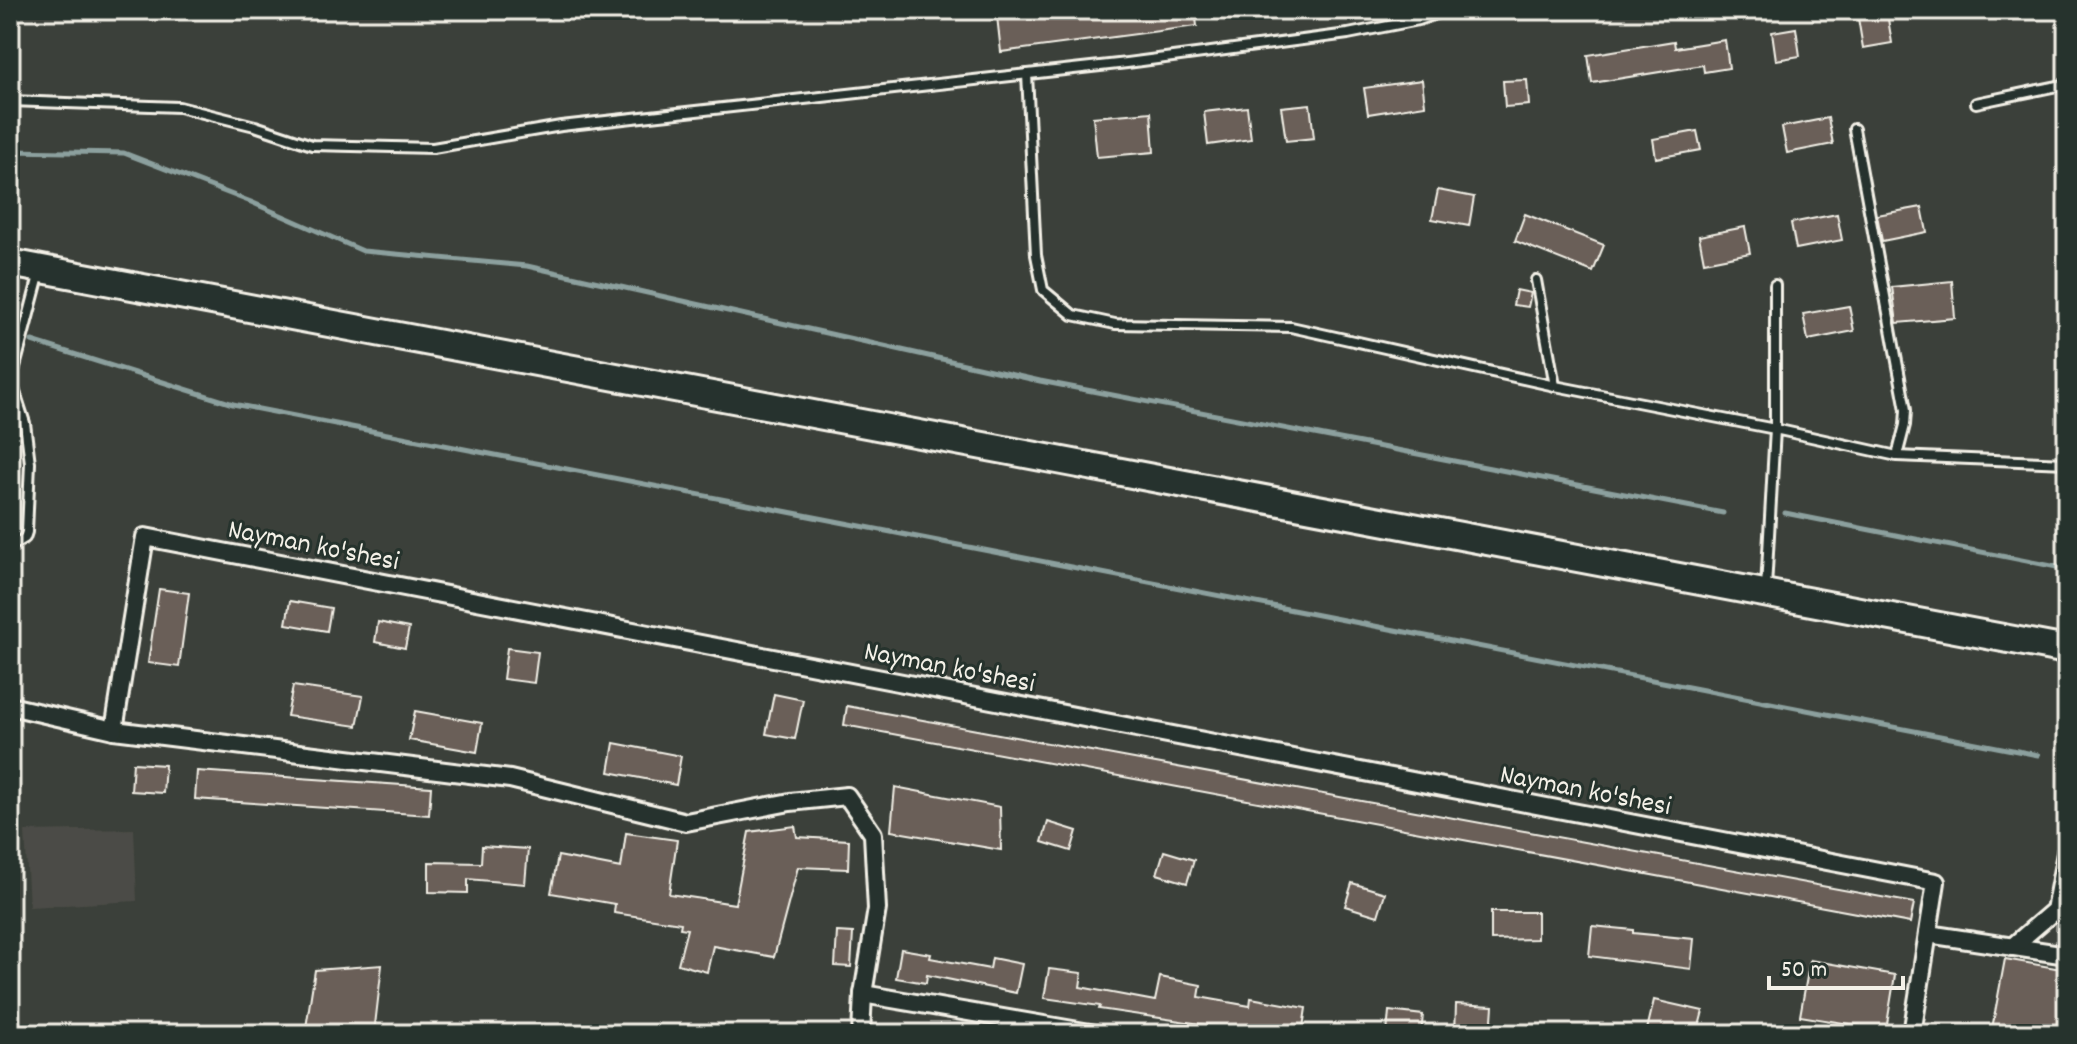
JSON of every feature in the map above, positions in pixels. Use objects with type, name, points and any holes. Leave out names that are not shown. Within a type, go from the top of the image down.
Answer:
[{"type":"highway","points":[[10,263],[2067,650]]},
{"type":"street","name":"Nayman ko'shesi","points":[[114,730],[145,537],[1936,882],[1928,934]]},
{"type":"street","points":[[10,706],[114,730],[510,779],[686,822],[790,802],[847,796],[873,834],[877,909],[863,994],[861,1034]]},
{"type":"street","points":[[2012,947],[2055,910],[2067,848]]},
{"type":"street","points":[[1912,1034],[1928,934],[2067,955]]},
{"type":"street","points":[[863,994],[1096,1034]]},
{"type":"lane","points":[[10,101],[179,107],[255,126],[312,145],[433,148],[561,126],[1027,74],[1348,34],[1419,20],[1447,10]]},
{"type":"lane","points":[[1027,74],[1036,255],[1043,290],[1073,315],[1115,324],[1291,327],[1555,386],[1897,456],[2067,463]]},
{"type":"lane","points":[[1976,103],[2067,84]]},
{"type":"lane","points":[[1854,129],[1906,410],[1897,456]]},
{"type":"lane","points":[[10,547],[25,538],[27,532],[30,463],[25,423],[11,384],[41,268]]},
{"type":"lane","points":[[1536,280],[1555,386]]},
{"type":"lane","points":[[1765,593],[1775,429],[1775,285]]},
{"type":"shaded area","points":[[10,827],[17,940],[10,940]]},
{"type":"shaded area","points":[[134,829],[137,901],[29,907],[25,831]]},
{"type":"building","points":[[1043,10],[1195,10],[1197,26],[1001,52],[997,16]]},
{"type":"building","points":[[1887,13],[1892,43],[1863,48],[1858,18]]},
{"type":"building","points":[[1796,28],[1800,56],[1776,60],[1772,32]]},
{"type":"building","points":[[1725,40],[1729,68],[1704,72],[1703,65],[1592,83],[1588,55],[1674,41],[1675,48]]},
{"type":"building","points":[[1422,80],[1425,105],[1368,114],[1364,88]]},
{"type":"building","points":[[1527,80],[1529,105],[1505,107],[1503,81]]},
{"type":"building","points":[[1310,104],[1314,138],[1286,141],[1281,107]]},
{"type":"building","points":[[1247,107],[1251,139],[1208,145],[1204,112]]},
{"type":"building","points":[[1151,112],[1154,152],[1097,157],[1093,117]]},
{"type":"building","points":[[1828,118],[1833,144],[1787,153],[1782,127]]},
{"type":"building","points":[[1697,131],[1701,150],[1656,158],[1653,139]]},
{"type":"building","points":[[1438,190],[1474,197],[1469,226],[1432,219]]},
{"type":"building","points":[[1922,207],[1927,232],[1882,241],[1877,215]]},
{"type":"building","points":[[1525,214],[1604,245],[1593,272],[1515,241]]},
{"type":"building","points":[[1837,214],[1842,240],[1796,249],[1791,223]]},
{"type":"building","points":[[1745,227],[1750,253],[1704,262],[1699,236]]},
{"type":"building","points":[[1952,281],[1955,318],[1897,323],[1892,287]]},
{"type":"building","points":[[1516,290],[1531,293],[1528,307],[1513,305]]},
{"type":"building","points":[[1849,306],[1854,331],[1808,340],[1803,314]]},
{"type":"building","points":[[159,589],[189,593],[179,667],[148,663]]},
{"type":"building","points":[[290,601],[331,608],[327,631],[286,624]]},
{"type":"building","points":[[378,622],[409,628],[405,648],[375,642]]},
{"type":"building","points":[[507,648],[538,652],[534,683],[503,679]]},
{"type":"building","points":[[293,686],[363,696],[357,726],[287,716]]},
{"type":"building","points":[[774,694],[803,700],[795,739],[766,734]]},
{"type":"building","points":[[847,706],[1914,903],[1910,923],[844,725]]},
{"type":"building","points":[[415,711],[482,723],[477,752],[409,740]]},
{"type":"building","points":[[614,743],[681,756],[676,785],[609,772]]},
{"type":"building","points":[[133,763],[165,765],[163,793],[131,791]]},
{"type":"building","points":[[197,771],[431,787],[429,815],[195,799]]},
{"type":"building","points":[[895,787],[1000,807],[1001,850],[891,831]]},
{"type":"building","points":[[1048,822],[1077,831],[1071,851],[1042,842]]},
{"type":"building","points":[[795,826],[797,837],[849,840],[848,869],[798,867],[774,957],[713,946],[707,972],[678,964],[687,929],[680,928],[681,923],[614,913],[615,904],[551,893],[558,856],[621,868],[626,833],[677,840],[669,894],[735,904],[749,832]]},
{"type":"building","points":[[482,846],[528,849],[525,884],[468,879],[468,893],[429,892],[429,862],[481,863]]},
{"type":"building","points":[[1164,851],[1194,860],[1187,883],[1157,874]]},
{"type":"building","points":[[1352,883],[1385,893],[1378,916],[1345,906]]},
{"type":"building","points":[[1491,912],[1537,912],[1537,939],[1491,940]]},
{"type":"building","points":[[1592,926],[1694,939],[1691,969],[1589,956]]},
{"type":"building","points":[[837,932],[853,933],[851,967],[835,966]]},
{"type":"building","points":[[901,949],[931,954],[930,958],[990,969],[992,958],[1022,964],[1016,993],[927,975],[926,983],[896,978]]},
{"type":"building","points":[[2005,959],[2067,970],[2067,1034],[1991,1034]]},
{"type":"building","points":[[1810,960],[1895,975],[1886,1030],[1800,1016]]},
{"type":"building","points":[[382,965],[374,1034],[305,1034],[315,970]]},
{"type":"building","points":[[1049,969],[1082,973],[1080,987],[1155,1001],[1160,977],[1201,985],[1199,997],[1250,1006],[1251,998],[1306,1008],[1302,1034],[1245,1034],[1044,998]]},
{"type":"building","points":[[1654,1000],[1703,1011],[1697,1034],[1646,1034]]},
{"type":"building","points":[[1456,1004],[1493,1006],[1491,1034],[1455,1034]]},
{"type":"building","points":[[1389,1011],[1423,1015],[1421,1034],[1387,1034]]},
{"type":"waterway","points":[[10,151],[124,153],[251,202],[363,251],[527,266],[1040,381],[1723,513]]},
{"type":"waterway","points":[[32,341],[233,404],[2038,755]]},
{"type":"waterway","points":[[1785,513],[2067,569]]}]
